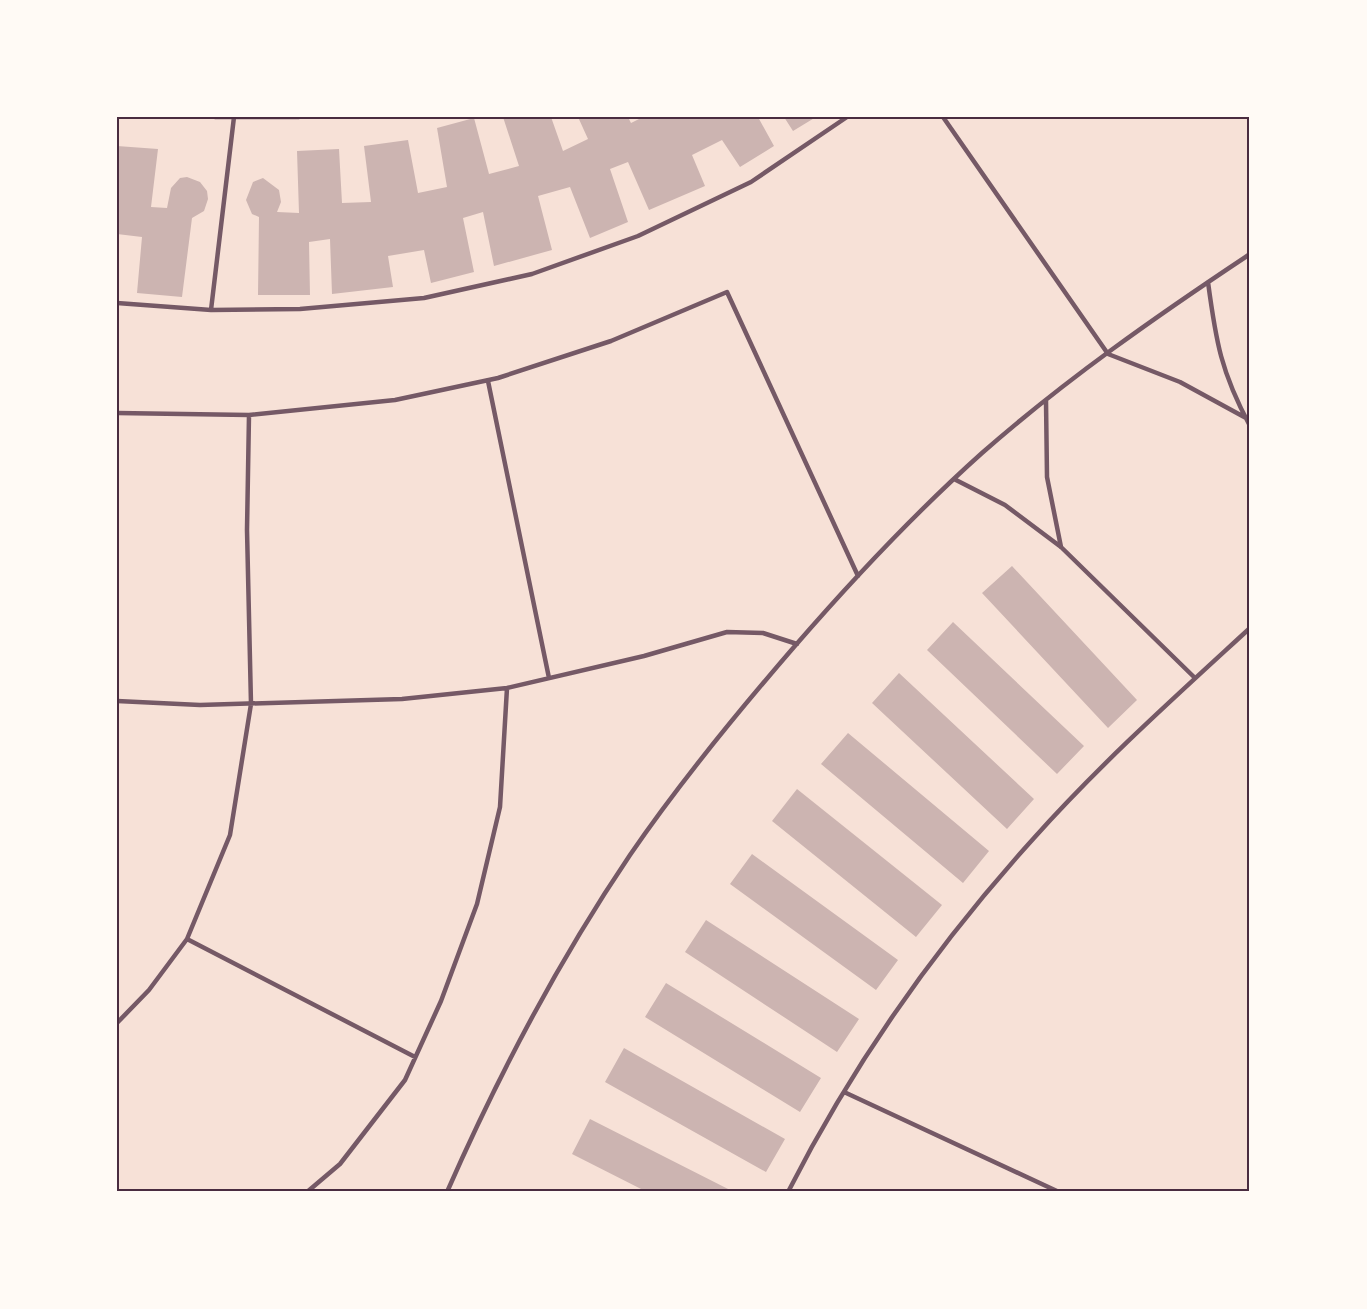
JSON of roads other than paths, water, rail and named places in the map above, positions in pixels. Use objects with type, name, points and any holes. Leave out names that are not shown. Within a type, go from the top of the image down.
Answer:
[{"type":"lane","points":[[215,117],[298,117]]},
{"type":"lane","points":[[211,310],[234,117]]},
{"type":"lane","points":[[117,303],[211,310],[300,309],[424,298],[532,274],[638,236],[751,182],[848,117]]},
{"type":"lane","points":[[943,117],[1108,354],[1180,382],[1246,418]]},
{"type":"lane","points":[[447,1192],[519,1046],[610,886],[680,786],[797,644],[858,576],[954,479],[1046,401],[1108,354],[1250,254]]},
{"type":"lane","points":[[1208,282],[1219,355],[1230,387],[1250,426]]},
{"type":"lane","points":[[117,413],[249,415],[395,400],[488,381],[611,341],[727,292],[858,576]]},
{"type":"lane","points":[[488,381],[549,678]]},
{"type":"lane","points":[[1046,401],[1047,477],[1061,547]]},
{"type":"lane","points":[[117,1023],[149,990],[187,939],[230,835],[251,704],[247,530],[249,415]]},
{"type":"lane","points":[[954,479],[1005,505],[1061,547],[1195,678]]},
{"type":"lane","points":[[788,1192],[844,1092],[925,974],[1003,874],[1068,802],[1195,678],[1250,628]]},
{"type":"lane","points":[[117,701],[251,704],[402,699],[507,688],[644,656],[727,632],[763,633],[797,644]]},
{"type":"lane","points":[[307,1192],[340,1164],[405,1080],[441,1001],[477,904],[500,807],[507,688]]},
{"type":"lane","points":[[187,939],[416,1057]]},
{"type":"lane","points":[[844,1092],[1059,1192]]}]
